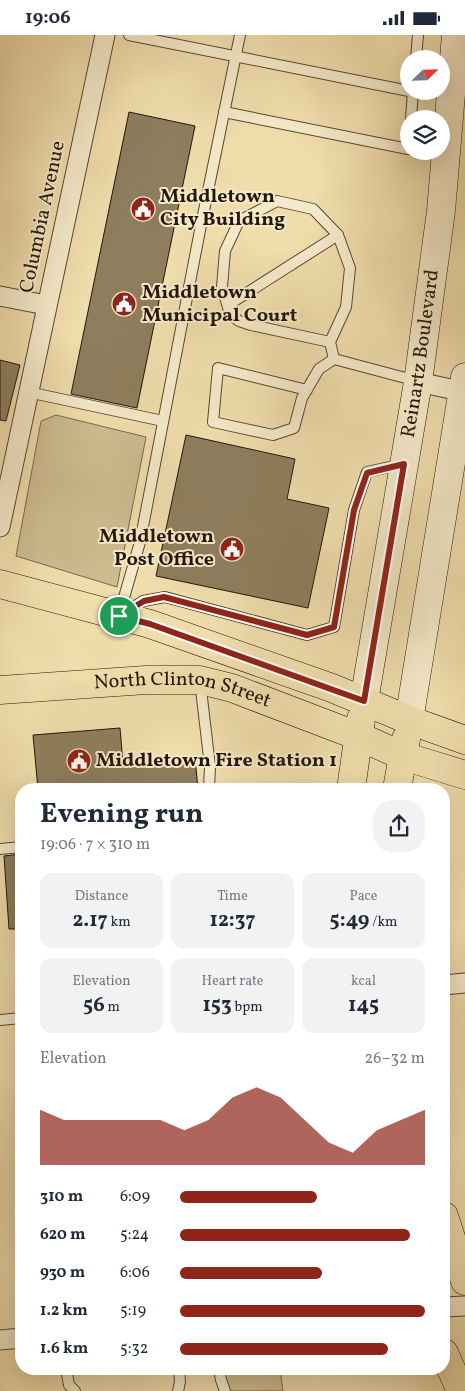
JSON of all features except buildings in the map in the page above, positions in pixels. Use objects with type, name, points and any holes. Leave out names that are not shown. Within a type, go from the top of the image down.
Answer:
[{"type":"main road","name":"Reinartz Boulevard","points":[[352,783],[358,736],[418,382],[441,211],[456,35]]},
{"type":"main road","points":[[398,783],[464,387]]},
{"type":"main road","points":[[0,584],[159,627],[364,701],[409,720],[465,740]]},
{"type":"main road","name":"North Clinton Street","points":[[0,690],[146,680],[200,680],[232,688],[403,755],[465,775]]},
{"type":"main road","points":[[450,1235],[465,1281]]},
{"type":"main road","points":[[450,1366],[461,1391]]},
{"type":"street","name":"Columbia Avenue","points":[[0,527],[4,489],[28,392],[105,35]]},
{"type":"street","points":[[0,297],[46,305]]},
{"type":"street","points":[[418,382],[464,387]]},
{"type":"street","points":[[450,984],[465,983]]},
{"type":"street","points":[[450,1306],[465,1305]]},
{"type":"street","points":[[0,1340],[15,1339]]},
{"type":"lane","points":[[129,35],[400,89]]},
{"type":"lane","points":[[119,616],[140,542],[240,35]]},
{"type":"lane","points":[[417,50],[418,35]]},
{"type":"lane","points":[[224,112],[400,147]]},
{"type":"lane","points":[[330,342],[251,325],[239,321],[230,314],[222,287],[225,251],[239,221],[277,201],[313,209],[338,235],[350,268],[346,307],[330,342],[334,359]]},
{"type":"lane","points":[[228,305],[338,235]]},
{"type":"lane","points":[[307,390],[218,369],[213,422],[273,435],[294,428],[302,398],[307,390],[318,369],[334,359],[418,382]]},
{"type":"lane","points":[[28,392],[163,421]]},
{"type":"lane","points":[[119,616],[144,601],[164,597],[307,635],[334,627],[354,510],[367,473],[404,464]]},
{"type":"lane","points":[[200,680],[210,766],[209,783]]},
{"type":"lane","points":[[0,849],[15,848]]},
{"type":"lane","points":[[0,1020],[15,1019]]},
{"type":"lane","points":[[67,1375],[69,1385],[75,1391]]},
{"type":"lane","points":[[178,1391],[179,1375]]},
{"type":"lane","points":[[220,1375],[225,1391]]},
{"type":"shaded area","points":[[56,415],[146,437],[117,587],[16,556],[41,421]]},
{"type":"shaded area","points":[[221,1375],[281,1375],[283,1391],[225,1391]]},
{"type":"place","name":"Middletown City Building","points":[[143,209]]},
{"type":"place","name":"Middletown Municipal Court","points":[[124,304]]},
{"type":"place","name":"Middletown Post Office","points":[[232,549]]},
{"type":"place","name":"Middletown Fire Station 1","points":[[79,761]]},
{"type":"route","points":[[404,464],[364,701],[150,624],[119,616],[144,601],[164,597],[307,635],[334,627],[354,510],[367,473],[404,464]]}]
